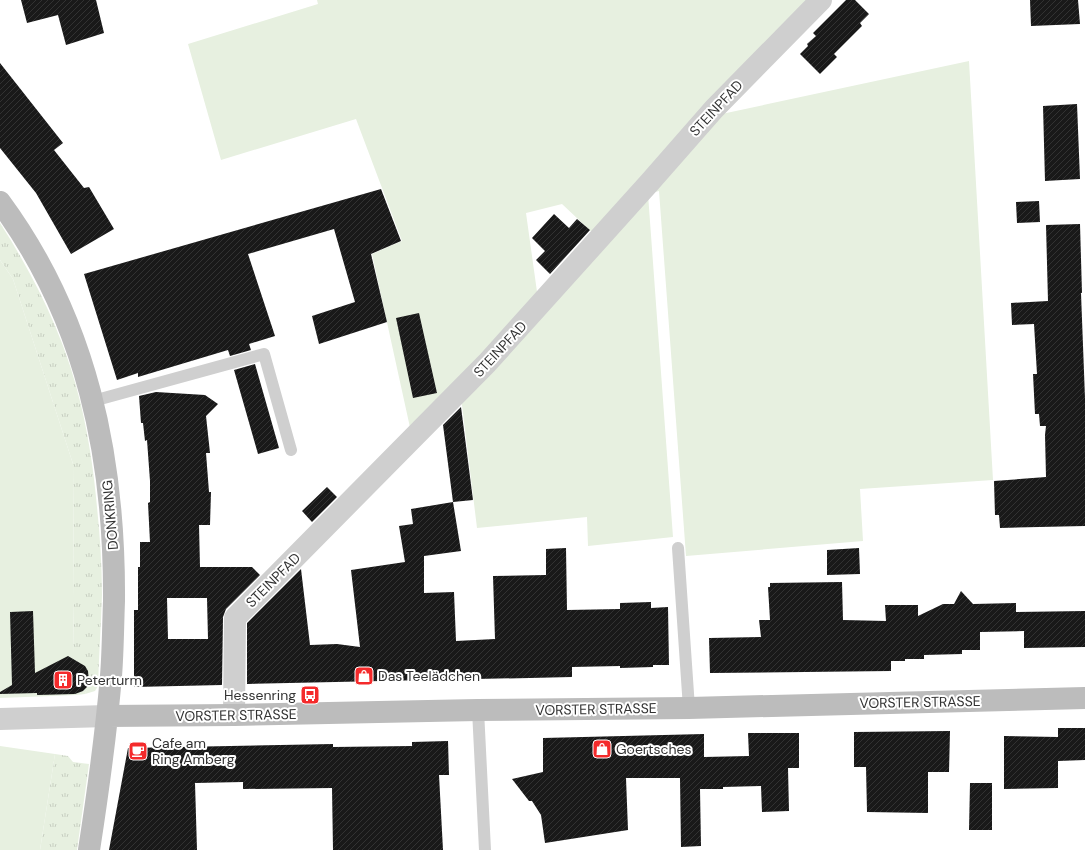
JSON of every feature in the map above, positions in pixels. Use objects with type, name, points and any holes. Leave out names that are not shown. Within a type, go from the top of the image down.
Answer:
[{"type":"main road","name":"DONKRING","points":[[0,202],[29,246],[48,280],[73,336],[93,402],[106,473],[112,538],[114,623],[108,716],[89,850]]},
{"type":"main road","name":"VORSTER STRASSE","points":[[108,716],[689,708],[1085,698]]},
{"type":"street","name":"STEINPFAD","points":[[234,715],[235,618],[487,363],[714,109],[821,0]]},
{"type":"street","points":[[0,719],[108,716]]},
{"type":"lane","points":[[93,402],[264,354],[291,450]]},
{"type":"lane","points":[[678,548],[689,708]]},
{"type":"lane","points":[[478,710],[485,850]]},
{"type":"green space","points":[[317,0],[811,0],[595,235],[562,204],[526,213],[538,299],[411,432],[372,254],[402,241],[356,119],[221,160],[188,44],[318,4]]},
{"type":"green space","points":[[969,61],[993,480],[860,489],[863,541],[686,556],[659,191],[652,193],[717,115]]},
{"type":"green space","points":[[648,194],[673,537],[588,546],[587,517],[477,528],[461,397]]},
{"type":"green space","points":[[0,223],[26,266],[58,334],[75,381],[89,443],[99,529],[102,595],[98,686],[95,691],[85,694],[91,680],[73,653],[73,464],[13,279],[0,260]]},
{"type":"green space","points":[[0,260],[13,279],[73,464],[73,653],[82,654],[83,661],[89,668],[91,674],[85,694],[0,698]]},
{"type":"green space","points":[[0,746],[55,754],[40,850],[0,850]]},
{"type":"green space","points":[[55,754],[68,756],[73,762],[89,764],[77,850],[40,850]]},
{"type":"building","points":[[21,0],[96,0],[104,33],[66,45],[58,15],[27,23]]},
{"type":"building","points":[[846,0],[855,0],[869,14],[860,23],[862,26],[834,54],[837,57],[820,74],[800,54],[808,46],[807,44],[816,36],[813,33]]},
{"type":"building","points":[[1030,0],[1078,0],[1080,24],[1031,26]]},
{"type":"building","points":[[0,63],[63,143],[54,150],[84,188],[89,187],[114,229],[71,254],[36,193],[0,148]]},
{"type":"building","points":[[1077,104],[1080,179],[1045,181],[1043,106]]},
{"type":"building","points":[[381,189],[401,241],[371,254],[387,322],[319,344],[312,316],[355,302],[334,229],[248,254],[275,336],[249,344],[251,350],[230,356],[228,350],[138,377],[138,373],[117,380],[84,274]]},
{"type":"building","points":[[1039,201],[1040,222],[1017,223],[1016,202]]},
{"type":"building","points":[[554,214],[569,228],[577,219],[590,230],[550,274],[536,260],[545,251],[532,238]]},
{"type":"building","points":[[1080,224],[1085,398],[1085,526],[1000,528],[999,515],[995,515],[994,481],[1046,477],[1046,426],[1040,426],[1039,414],[1035,414],[1033,374],[1037,374],[1034,324],[1012,325],[1011,303],[1048,301],[1046,225]]},
{"type":"building","points":[[419,313],[437,393],[413,398],[396,318]]},
{"type":"building","points":[[255,364],[279,448],[258,454],[234,370]]},
{"type":"building","points":[[156,392],[205,395],[218,404],[206,416],[210,453],[206,453],[209,492],[211,492],[210,525],[199,525],[200,567],[252,567],[260,575],[226,609],[223,617],[222,685],[134,687],[134,610],[138,610],[138,567],[140,567],[140,542],[150,542],[148,503],[150,502],[150,481],[147,440],[145,441],[143,423],[141,423],[139,396]],"holes":[[[167,598],[207,598],[208,639],[168,639]]]},
{"type":"building","points":[[461,407],[473,500],[453,502],[443,425]]},
{"type":"building","points":[[327,487],[337,497],[312,522],[302,511]]},
{"type":"building","points":[[453,502],[461,551],[424,556],[424,593],[454,592],[456,641],[495,639],[493,576],[546,575],[546,549],[566,548],[567,610],[620,609],[620,603],[651,602],[651,608],[668,607],[669,665],[620,668],[620,666],[572,667],[572,677],[247,684],[247,623],[301,569],[310,645],[337,644],[360,647],[351,570],[405,562],[399,526],[413,524],[411,509]]},
{"type":"building","points":[[859,548],[860,574],[827,575],[827,550]]},
{"type":"building","points":[[842,582],[843,620],[886,621],[885,605],[918,605],[918,616],[943,604],[954,604],[961,591],[973,604],[1016,603],[1016,612],[1085,611],[1085,647],[1024,648],[1024,631],[980,632],[980,650],[962,650],[962,654],[924,655],[924,659],[891,661],[891,671],[710,673],[709,638],[761,637],[759,620],[770,620],[768,587],[770,587],[770,583]]},
{"type":"building","points":[[33,611],[35,673],[68,656],[85,666],[88,671],[89,682],[83,691],[75,694],[0,694],[0,692],[12,685],[10,612]]},
{"type":"building","points":[[1058,728],[1085,728],[1085,760],[1058,761],[1058,788],[1004,789],[1004,736],[1058,737]]},
{"type":"building","points":[[950,731],[949,772],[928,772],[928,813],[867,812],[866,767],[854,767],[854,732]]},
{"type":"building","points":[[748,733],[799,733],[799,768],[788,768],[789,811],[762,812],[761,786],[700,789],[701,846],[681,847],[680,778],[626,778],[628,830],[545,843],[541,815],[532,801],[529,801],[512,779],[543,772],[543,738],[704,734],[704,757],[749,756]]},
{"type":"building","points":[[448,741],[449,775],[439,775],[443,850],[333,850],[332,788],[243,789],[243,782],[195,783],[197,850],[109,850],[128,748],[333,744],[333,747],[412,746],[412,742]]},
{"type":"building","points":[[970,783],[992,783],[992,830],[969,830]]},
{"type":"place","name":"Das Teelädchen","points":[[364,676]]},
{"type":"place","name":"Peterturm","points":[[63,680]]},
{"type":"place","name":"Hessenring","points":[[310,695]]},
{"type":"place","name":"Goertsches","points":[[602,749]]},
{"type":"place","name":"Cafe am Ring Amberg","points":[[138,751]]}]
